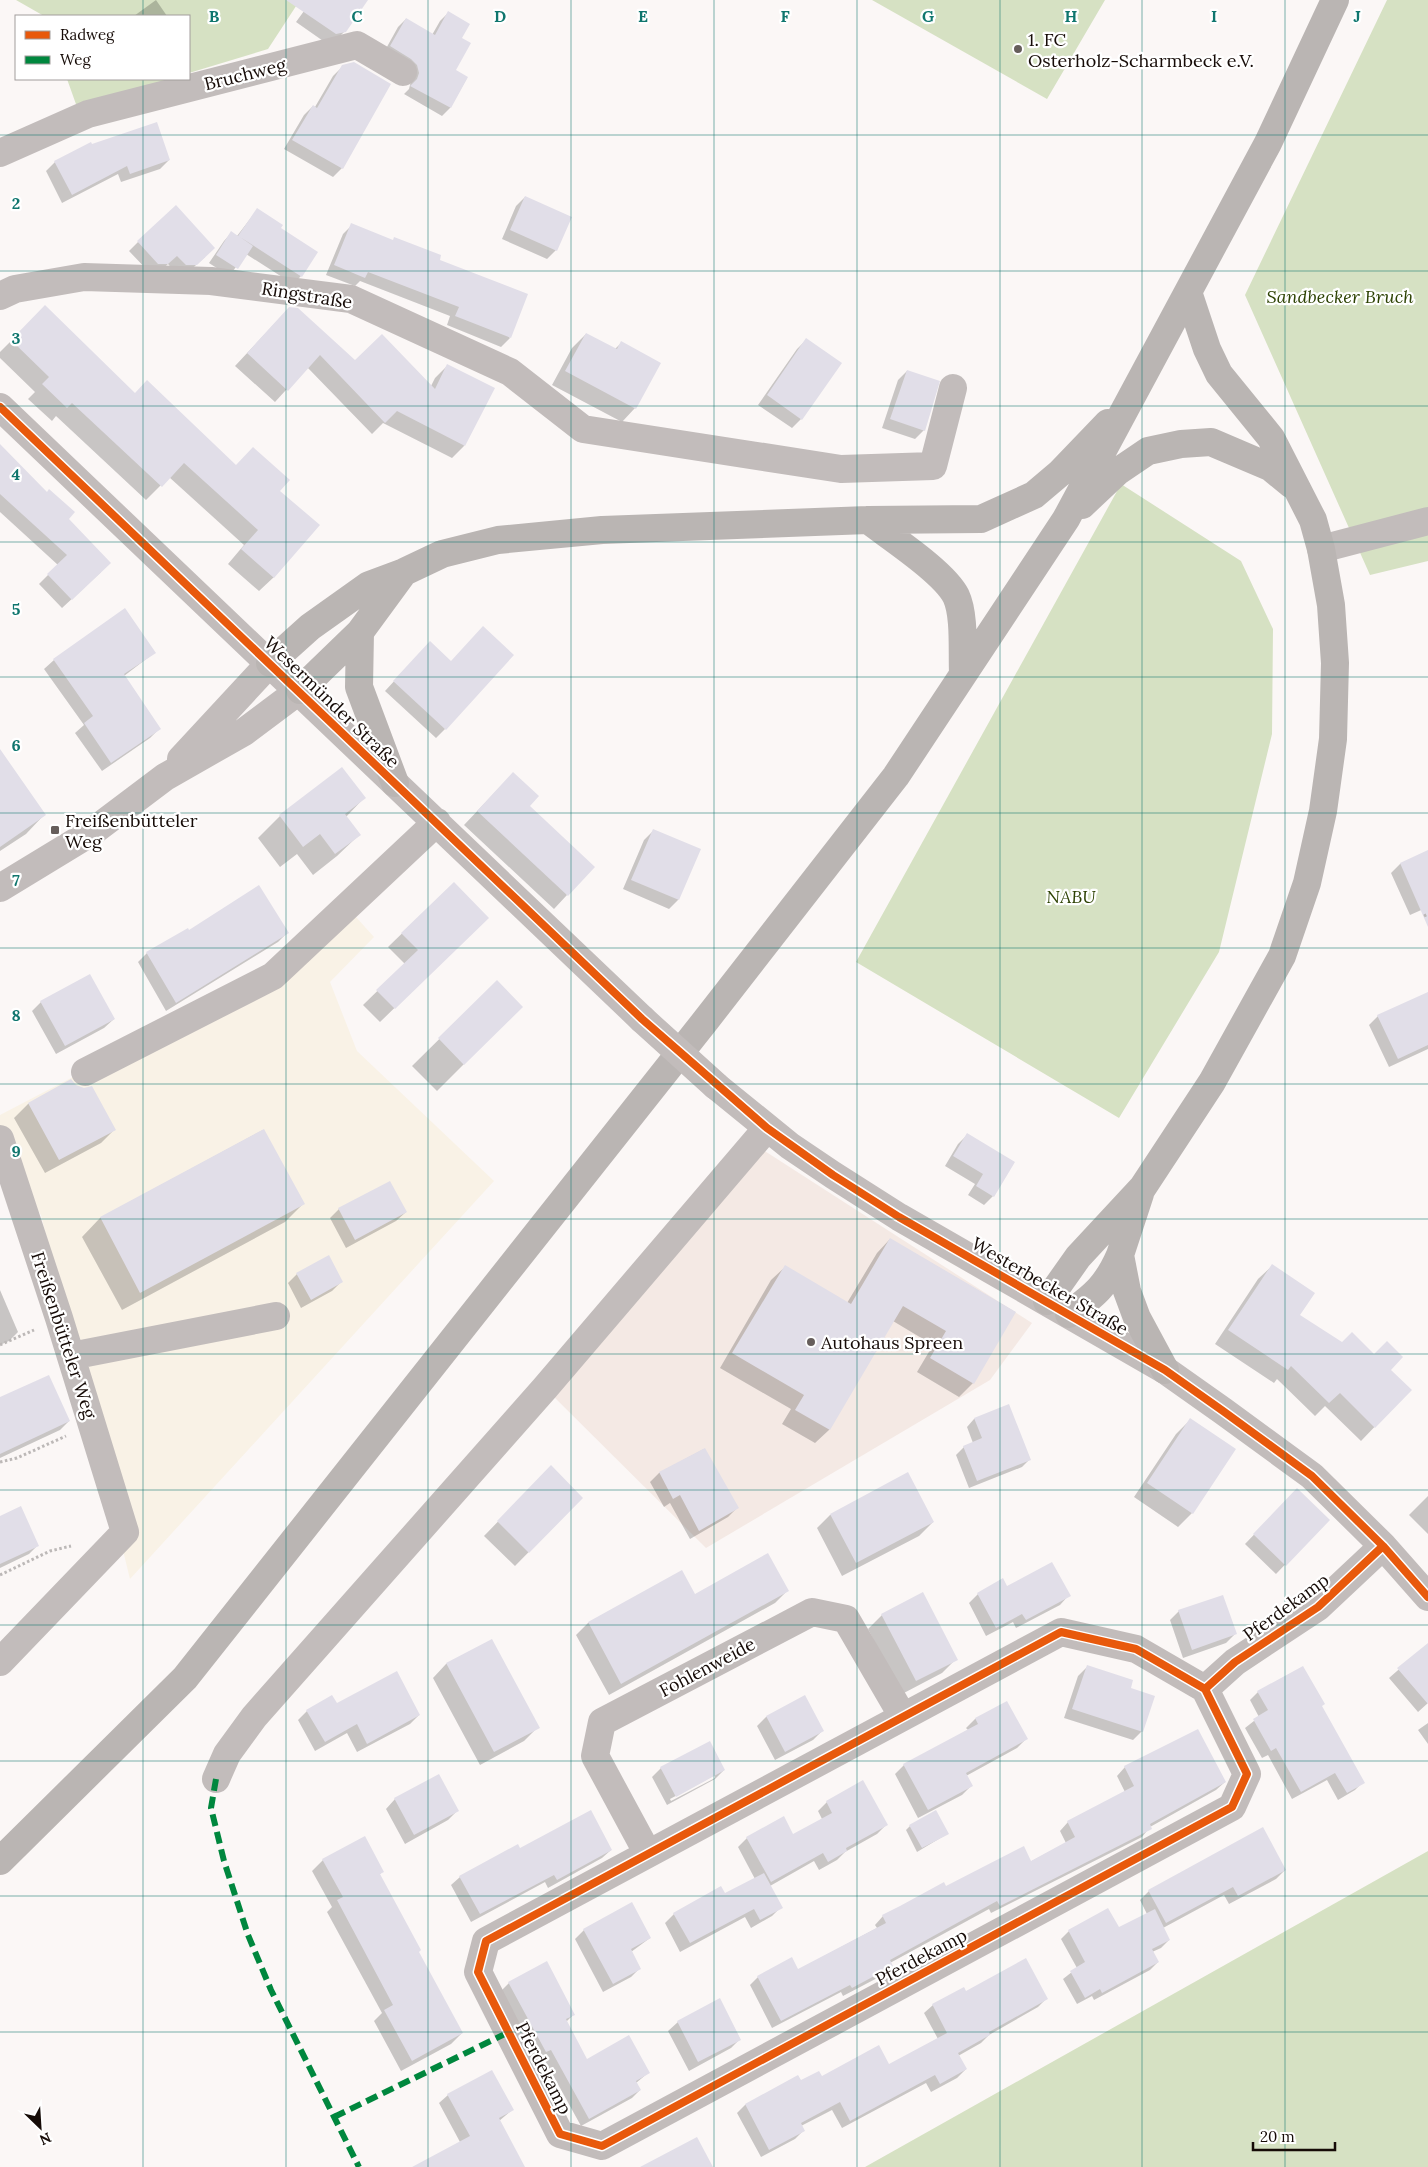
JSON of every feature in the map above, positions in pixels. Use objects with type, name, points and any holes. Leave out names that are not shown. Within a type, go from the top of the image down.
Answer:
[{"type":"main road","points":[[0,1861],[185,1678],[694,1036],[896,776],[1066,519],[1268,143],[1335,0]]},
{"type":"main road","points":[[1058,1307],[1078,1257],[1143,1186],[1212,1082],[1282,956],[1307,883],[1323,811],[1333,739],[1335,663],[1331,605],[1321,550],[1313,520],[1271,438],[1219,374],[1188,292]]},
{"type":"main road","points":[[270,663],[310,627],[368,585],[404,572],[442,554],[498,540],[602,530],[868,520],[981,519],[1010,508],[1034,495],[1060,473],[1131,398]]},
{"type":"main road","points":[[1066,519],[1118,472],[1148,451],[1181,444],[1211,442],[1270,467],[1297,490]]},
{"type":"main road","points":[[868,520],[937,574],[956,595],[960,614],[963,673]]},
{"type":"main road","points":[[300,690],[360,632],[404,572]]},
{"type":"main road","points":[[360,632],[359,687],[395,783]]},
{"type":"main road","points":[[1058,1307],[1090,1298],[1110,1278],[1120,1255],[1143,1186]]},
{"type":"main road","points":[[1120,1255],[1127,1290],[1137,1318],[1165,1370]]},
{"type":"street","name":"Bruchweg","points":[[0,153],[88,114],[357,45],[403,72]]},
{"type":"street","name":"Ringstraße","points":[[0,296],[15,289],[84,277],[211,281],[351,299],[510,372],[583,429],[841,468],[933,466],[953,388]]},
{"type":"street","name":"Wesermünder Straße","points":[[0,407],[300,690],[642,1019]]},
{"type":"street","points":[[1321,550],[1428,520]]},
{"type":"street","points":[[165,777],[270,663]]},
{"type":"street","points":[[0,888],[92,832],[165,777],[244,732],[300,690]]},
{"type":"street","points":[[85,1072],[273,976],[437,822]]},
{"type":"street","name":"Westerbecker Straße","points":[[642,1019],[716,1086],[767,1128],[833,1175],[899,1217],[1165,1370],[1312,1476],[1382,1546],[1428,1597]]},
{"type":"street","points":[[216,1778],[227,1754],[254,1717],[545,1388],[767,1128]]},
{"type":"street","name":"Freißenbütteler Weg","points":[[0,1139],[60,1318],[125,1532],[0,1662]]},
{"type":"street","points":[[71,1356],[276,1316]]},
{"type":"street","name":"Pferdekamp","points":[[1205,1689],[1235,1662],[1318,1607],[1382,1546]]},
{"type":"street","name":"Fohlenweide","points":[[648,1854],[595,1756],[602,1722],[812,1612],[846,1619],[903,1716]]},
{"type":"street","name":"Pferdekamp","points":[[1061,1632],[1136,1649],[1205,1689],[1247,1774],[1232,1807],[602,2146],[560,2134],[478,1972],[486,1941],[903,1716],[1061,1632]]},
{"type":"path","points":[[0,1345],[60,1318]]},
{"type":"path","points":[[0,1462],[17,1458],[92,1424]]},
{"type":"path","points":[[0,1575],[50,1551],[78,1544]]},
{"type":"shaded area","points":[[338,897],[374,937],[330,982],[357,1051],[494,1181],[130,1579],[41,1215],[0,1153],[0,1115],[236,992]]},
{"type":"shaded area","points":[[760,1148],[1032,1323],[990,1380],[706,1548],[550,1393]]},
{"type":"green space","points":[[16,0],[300,0],[268,49],[190,73],[190,15],[42,15]]},
{"type":"green space","name":"1. FC Osterholz-Scharmbeck e.V.","points":[[872,0],[1105,0],[1047,99]]},
{"type":"green space","name":"Sandbecker Bruch","points":[[1387,0],[1428,0],[1428,561],[1370,575],[1245,295]]},
{"type":"green space","points":[[67,80],[167,80],[77,107]]},
{"type":"green space","name":"NABU","points":[[1121,484],[1241,561],[1273,629],[1272,734],[1219,952],[1119,1118],[856,962]]},
{"type":"green space","points":[[1428,1851],[1428,2167],[865,2167]]},
{"type":"building","points":[[286,0],[368,0],[346,32],[336,34]]},
{"type":"building","points":[[448,11],[470,24],[462,38],[471,43],[456,70],[468,77],[451,108],[410,86],[417,79],[419,73],[417,65],[390,46],[406,18],[435,35]]},
{"type":"building","points":[[354,62],[391,84],[343,169],[292,140],[313,105],[317,108],[342,65]]},
{"type":"building","points":[[157,122],[170,160],[130,174],[127,166],[72,195],[54,161],[91,142],[92,144]]},
{"type":"building","points":[[525,196],[572,217],[557,251],[510,230]]},
{"type":"building","points":[[176,205],[215,248],[197,265],[186,265],[177,256],[168,264],[158,264],[137,241]]},
{"type":"building","points":[[257,208],[283,225],[281,228],[318,252],[302,277],[240,237],[253,246],[238,269],[216,255],[231,231],[238,236]]},
{"type":"building","points":[[351,223],[393,240],[394,237],[441,255],[440,260],[528,294],[511,338],[455,316],[459,307],[368,272],[365,278],[334,265]]},
{"type":"building","points":[[45,305],[135,393],[147,380],[236,465],[253,447],[290,480],[280,491],[320,525],[274,578],[241,549],[258,530],[184,463],[162,487],[72,403],[67,408],[42,384],[49,377],[11,340]]},
{"type":"building","points":[[289,307],[298,308],[355,360],[382,334],[435,389],[447,364],[495,388],[465,446],[397,411],[385,423],[320,355],[288,391],[247,353]]},
{"type":"building","points":[[586,333],[617,349],[621,341],[661,363],[636,409],[565,371]]},
{"type":"building","points":[[806,338],[842,363],[802,420],[767,395]]},
{"type":"building","points":[[907,370],[940,381],[925,431],[890,419]]},
{"type":"building","points":[[0,444],[47,492],[49,489],[75,512],[69,519],[111,563],[72,600],[47,574],[67,555],[0,494]]},
{"type":"building","points":[[125,608],[156,653],[124,674],[161,729],[111,763],[84,723],[93,716],[53,659]]},
{"type":"building","points":[[483,626],[514,655],[446,730],[393,681],[430,641],[451,661]]},
{"type":"building","points":[[0,749],[46,815],[0,847]]},
{"type":"building","points":[[342,767],[366,798],[345,814],[361,835],[335,854],[320,834],[303,847],[279,815]]},
{"type":"building","points":[[513,772],[539,796],[530,806],[595,867],[568,896],[477,811]]},
{"type":"building","points":[[653,829],[701,849],[679,900],[631,880]]},
{"type":"building","points":[[1428,850],[1428,927],[1400,863]]},
{"type":"building","points":[[454,882],[489,918],[395,1009],[376,990],[418,950],[401,933]]},
{"type":"building","points":[[259,885],[289,933],[176,1003],[146,952],[188,928],[189,930]]},
{"type":"building","points":[[90,974],[115,1019],[65,1046],[40,1001]]},
{"type":"building","points":[[497,980],[523,1007],[464,1065],[438,1038]]},
{"type":"building","points":[[1428,992],[1428,1045],[1398,1059],[1377,1015]]},
{"type":"building","points":[[71,1079],[76,1085],[84,1088],[92,1086],[116,1130],[59,1160],[28,1103]]},
{"type":"building","points":[[264,1129],[305,1204],[140,1293],[100,1217]]},
{"type":"building","points":[[967,1133],[1015,1162],[994,1197],[976,1186],[983,1174],[953,1156]]},
{"type":"building","points":[[390,1181],[407,1212],[355,1240],[338,1208]]},
{"type":"building","name":"Autohaus Spreen","points":[[890,1238],[1016,1312],[974,1384],[930,1358],[946,1331],[903,1306],[830,1430],[795,1410],[804,1395],[732,1353],[785,1265],[851,1304]]},
{"type":"building","points":[[329,1255],[343,1282],[311,1300],[296,1273]]},
{"type":"building","points":[[1272,1264],[1315,1293],[1300,1315],[1342,1342],[1352,1332],[1374,1354],[1387,1341],[1403,1357],[1391,1370],[1412,1390],[1375,1428],[1340,1393],[1329,1403],[1291,1366],[1288,1370],[1228,1330]]},
{"type":"building","points":[[49,1375],[70,1421],[0,1454],[0,1397]]},
{"type":"building","points":[[1009,1404],[1031,1460],[977,1481],[963,1446],[982,1438],[974,1418]]},
{"type":"building","points":[[1190,1418],[1236,1449],[1193,1514],[1147,1483]]},
{"type":"building","points":[[705,1448],[739,1508],[699,1531],[680,1495],[673,1499],[659,1472]]},
{"type":"building","points":[[551,1465],[583,1498],[529,1553],[497,1521]]},
{"type":"building","points":[[908,1472],[934,1522],[856,1563],[830,1514]]},
{"type":"building","points":[[1297,1488],[1330,1520],[1286,1566],[1253,1534]]},
{"type":"building","points":[[21,1506],[39,1546],[0,1564],[0,1516]]},
{"type":"building","points":[[768,1553],[789,1591],[621,1684],[588,1622],[682,1570],[695,1594]]},
{"type":"building","points":[[1052,1562],[1071,1596],[1026,1620],[1022,1614],[996,1628],[977,1593],[1003,1578],[1007,1586]]},
{"type":"building","points":[[923,1592],[958,1660],[916,1681],[881,1614]]},
{"type":"building","points":[[1223,1595],[1237,1634],[1192,1650],[1178,1610]]},
{"type":"building","points":[[492,1639],[540,1728],[494,1752],[446,1663]]},
{"type":"building","points":[[1428,1643],[1428,1704],[1397,1668]]},
{"type":"building","points":[[1087,1665],[1133,1680],[1131,1688],[1155,1696],[1143,1732],[1072,1709]]},
{"type":"building","points":[[1303,1666],[1325,1704],[1322,1706],[1365,1783],[1347,1793],[1335,1773],[1301,1792],[1276,1748],[1271,1751],[1253,1719],[1268,1710],[1257,1691]]},
{"type":"building","points":[[397,1671],[420,1715],[367,1744],[357,1724],[325,1742],[306,1710],[332,1695],[337,1703]]},
{"type":"building","points":[[805,1695],[824,1731],[785,1752],[766,1716]]},
{"type":"building","points":[[1007,1701],[1028,1739],[966,1773],[973,1786],[928,1810],[903,1764],[978,1724],[975,1718]]},
{"type":"building","points":[[1198,1729],[1226,1782],[1150,1824],[1152,1829],[1000,1906],[997,1901],[890,1960],[893,1966],[852,1988],[850,1985],[781,2021],[757,1976],[792,1957],[798,1969],[886,1923],[882,1915],[944,1882],[946,1886],[1024,1846],[1031,1861],[1075,1837],[1067,1821],[1134,1786],[1124,1766]]},
{"type":"building","points":[[710,1741],[725,1770],[676,1797],[660,1767]]},
{"type":"building","points":[[439,1774],[459,1811],[414,1835],[394,1798]]},
{"type":"building","points":[[863,1780],[888,1825],[846,1848],[847,1851],[828,1862],[823,1853],[771,1882],[746,1837],[784,1816],[793,1834],[832,1813],[826,1801]]},
{"type":"building","points":[[591,1810],[612,1850],[557,1880],[554,1875],[480,1914],[459,1876],[518,1844],[520,1848]]},
{"type":"building","points":[[936,1810],[949,1834],[922,1848],[909,1825]]},
{"type":"building","points":[[1263,1827],[1286,1870],[1238,1896],[1233,1887],[1166,1923],[1148,1890]]},
{"type":"building","points":[[365,1836],[384,1872],[380,1874],[421,1950],[419,1952],[463,2033],[412,2061],[384,2010],[393,2005],[337,1900],[343,1897],[322,1859]]},
{"type":"building","points":[[764,1873],[783,1908],[760,1920],[754,1909],[690,1943],[673,1913],[721,1886],[725,1893]]},
{"type":"building","points":[[632,1902],[651,1938],[631,1949],[641,1969],[613,1984],[583,1929]]},
{"type":"building","points":[[1108,1908],[1119,1927],[1155,1909],[1170,1940],[1152,1949],[1159,1962],[1102,1993],[1100,1989],[1085,1998],[1070,1971],[1085,1962],[1068,1930]]},
{"type":"building","points":[[1026,1958],[1048,1999],[989,2032],[990,2035],[958,2053],[967,2069],[940,2084],[935,2075],[850,2121],[840,2102],[801,2123],[805,2131],[769,2150],[745,2104],[798,2075],[801,2080],[819,2071],[822,2076],[879,2045],[889,2064],[947,2033],[932,2004],[964,1987],[966,1991]]},
{"type":"building","points":[[547,1961],[575,2015],[566,2019],[587,2059],[629,2035],[650,2073],[636,2081],[641,2090],[589,2119],[551,2050],[546,2052],[508,1982]]},
{"type":"building","points":[[720,1998],[741,2040],[698,2062],[677,2021]]},
{"type":"building","points":[[492,2070],[514,2110],[499,2118],[525,2167],[412,2167],[470,2136],[447,2094]]},
{"type":"building","points":[[697,2137],[713,2167],[640,2167]]},
{"type":"marked path","points":[[216,1779],[211,1808],[224,1861],[248,1935],[271,1990],[359,2167]]},
{"type":"marked path","points":[[334,2117],[509,2032]]},
{"type":"cycle path","points":[[0,407],[642,1019],[767,1128],[833,1175],[899,1217],[1165,1370],[1223,1411],[1312,1476],[1383,1546],[1428,1597]]},
{"type":"cycle path","points":[[1205,1689],[1136,1649],[1061,1632],[486,1941],[478,1972],[560,2134],[602,2146],[1232,1807],[1247,1774],[1205,1689],[1235,1662],[1318,1607],[1383,1546]]},
{"type":"place","name":"1. FC Osterholz-Scharmbeck e.V.","points":[[1018,49]]},
{"type":"place","name":"Freißenbütteler Weg","points":[[55,830]]},
{"type":"place","name":"Autohaus Spreen","points":[[811,1342]]}]
